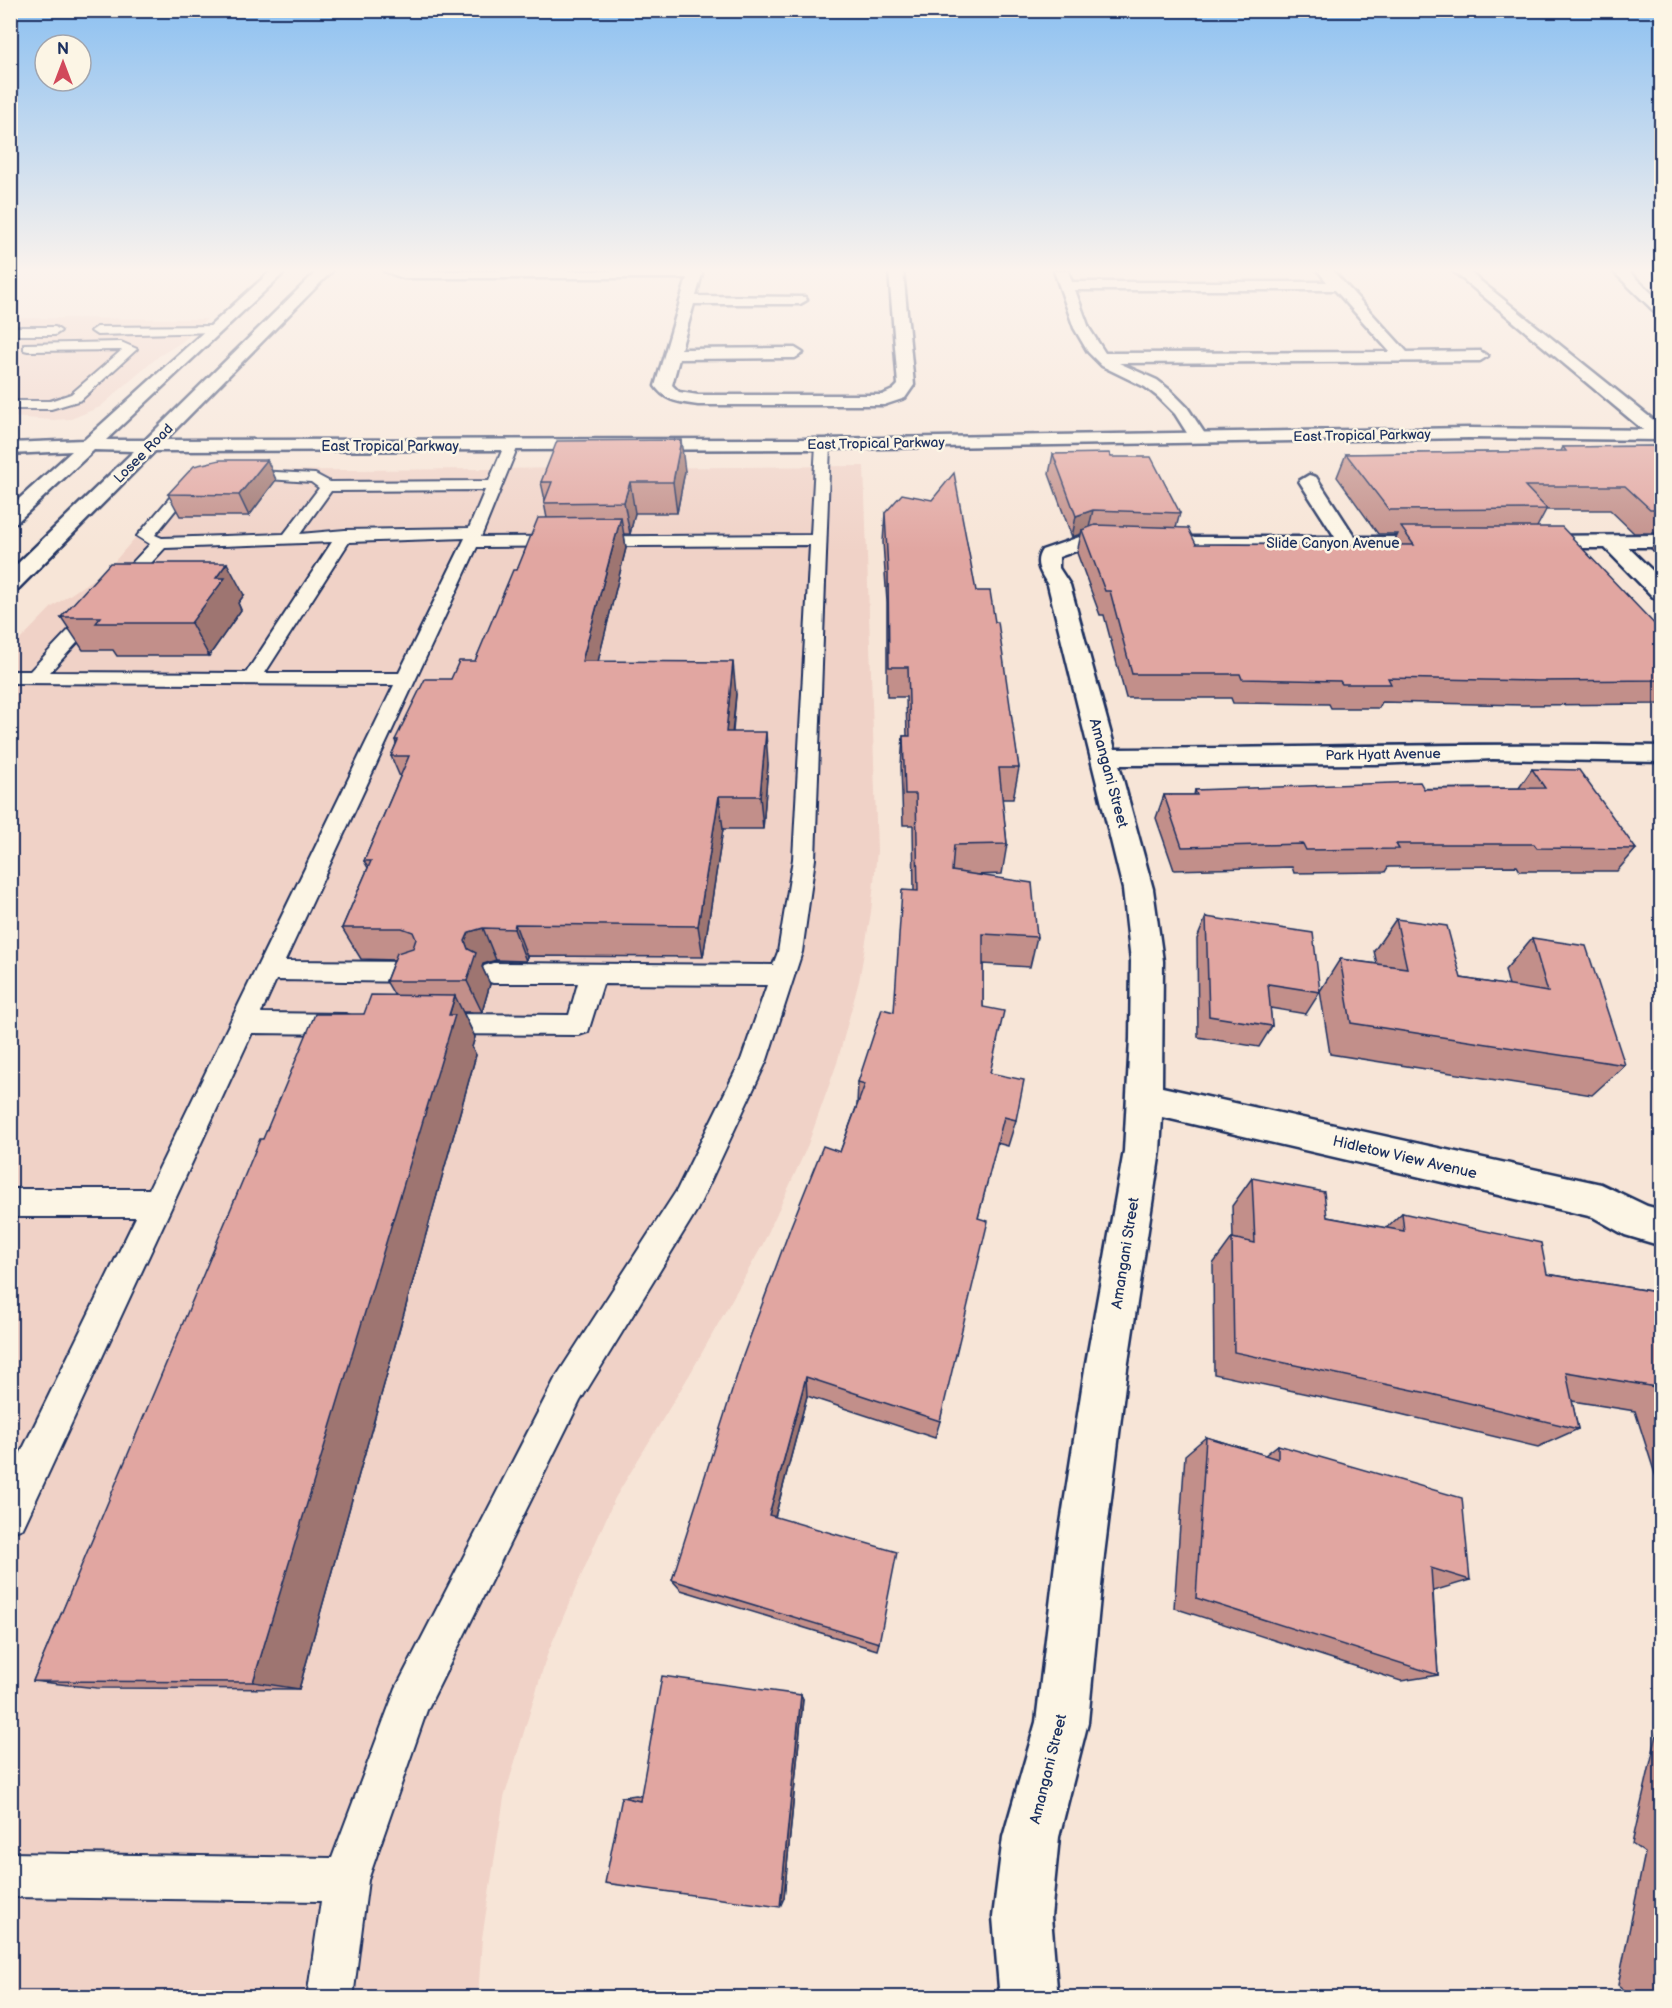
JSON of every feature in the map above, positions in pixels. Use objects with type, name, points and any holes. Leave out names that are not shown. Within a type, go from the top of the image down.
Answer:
[{"type":"street","points":[[10,518],[177,365]]},
{"type":"street","name":"Losee Road","points":[[10,584],[232,365]]},
{"type":"street","points":[[669,365],[663,386],[674,396],[698,400],[884,400],[899,394],[906,384],[904,365]]},
{"type":"street","points":[[1111,365],[1121,372],[1157,387],[1179,408],[1198,437]]},
{"type":"street","points":[[1575,365],[1661,435]]},
{"type":"street","points":[[56,429],[67,429],[91,445]]},
{"type":"street","name":"East Tropical Parkway","points":[[10,449],[91,445],[823,444],[1469,433],[1661,435]]},
{"type":"street","points":[[1309,481],[1349,543]]},
{"type":"street","name":"Slide Canyon Avenue","points":[[1076,542],[1104,540],[1123,543],[1458,543]]},
{"type":"street","points":[[1505,542],[1662,541]]},
{"type":"street","name":"Amangani Street","points":[[1030,1993],[1022,1917],[1031,1837],[1062,1722],[1080,1555],[1102,1392],[1142,1151],[1145,1098],[1147,961],[1138,889],[1059,585],[1048,568],[1049,554],[1076,542]]},
{"type":"street","points":[[1611,542],[1662,593]]},
{"type":"street","name":"Park Hyatt Avenue","points":[[1105,757],[1376,756],[1493,751],[1662,754]]},
{"type":"street","name":"Hidletow View Avenue","points":[[1145,1098],[1601,1201],[1639,1222],[1662,1228]]},
{"type":"lane","points":[[10,405],[51,405],[76,397],[113,365]]},
{"type":"lane","points":[[330,1998],[346,1881],[410,1702],[505,1509],[568,1389],[687,1200],[754,1060],[790,952],[804,859],[823,444]]},
{"type":"lane","points":[[10,1515],[473,537],[511,446]]},
{"type":"lane","points":[[495,485],[327,486],[315,478],[217,475],[190,483],[145,536],[160,543],[345,535],[818,540]]},
{"type":"lane","points":[[290,537],[327,486]]},
{"type":"lane","points":[[252,678],[345,535]]},
{"type":"lane","points":[[35,677],[160,543]]},
{"type":"lane","points":[[10,677],[406,679]]},
{"type":"lane","points":[[268,970],[418,972]]},
{"type":"lane","points":[[493,973],[782,975]]},
{"type":"lane","points":[[405,1024],[579,1025],[592,974]]},
{"type":"lane","points":[[243,1023],[371,1024]]},
{"type":"lane","points":[[10,1203],[158,1203]]},
{"type":"lane","points":[[10,1875],[346,1881]]},
{"type":"shaded area","points":[[11,365],[149,365],[100,407],[71,419],[11,417]]},
{"type":"shaded area","points":[[864,466],[877,851],[871,912],[859,981],[837,1063],[807,1147],[762,1246],[690,1374],[615,1498],[548,1652],[504,1798],[482,1938],[478,1997],[11,1997],[10,650],[52,607],[108,569],[184,481],[227,471]]},
{"type":"building","points":[[681,440],[673,482],[630,482],[624,502],[544,503],[552,482],[541,482],[557,441]]},
{"type":"building","points":[[1662,446],[1662,509],[1650,509],[1625,486],[1525,486],[1547,509],[1389,510],[1346,454],[1566,451],[1563,447]]},
{"type":"building","points":[[1109,453],[1111,457],[1151,457],[1180,513],[1093,510],[1076,516],[1053,454]]},
{"type":"building","points":[[220,460],[267,460],[239,495],[168,494],[194,466]]},
{"type":"building","points":[[954,473],[976,591],[990,591],[995,622],[998,622],[1019,768],[999,768],[1007,844],[954,845],[952,871],[1032,883],[1037,937],[983,934],[983,1007],[1004,1011],[990,1073],[1024,1080],[1016,1120],[1004,1117],[978,1218],[988,1221],[940,1421],[806,1377],[769,1515],[897,1552],[879,1643],[672,1580],[743,1356],[791,1226],[823,1146],[840,1152],[865,1084],[858,1082],[882,1009],[894,1012],[902,890],[918,891],[916,794],[905,794],[903,736],[910,736],[908,667],[889,667],[885,513],[902,494],[932,500]]},
{"type":"building","points":[[621,517],[582,661],[733,662],[726,732],[766,732],[760,796],[719,796],[698,926],[515,924],[514,929],[483,928],[469,932],[465,941],[468,949],[476,953],[467,981],[386,981],[397,953],[413,948],[416,939],[413,932],[402,928],[342,928],[371,861],[364,861],[409,756],[391,756],[398,740],[395,740],[425,679],[451,679],[459,661],[475,661],[513,570],[517,570],[538,518]]},
{"type":"building","points":[[1095,525],[1188,528],[1196,544],[1414,545],[1401,527],[1562,527],[1662,632],[1662,680],[1539,681],[1388,678],[1391,684],[1342,684],[1340,681],[1242,679],[1240,674],[1132,674],[1110,591],[1105,591],[1082,530]]},
{"type":"building","points":[[110,563],[227,563],[216,578],[225,578],[191,623],[96,623],[101,617],[61,617]]},
{"type":"building","points":[[1532,769],[1579,770],[1636,849],[1537,848],[1534,844],[1396,844],[1399,849],[1306,850],[1303,844],[1182,847],[1164,795],[1197,795],[1195,790],[1420,782],[1424,789],[1545,788]]},
{"type":"building","points":[[1206,917],[1313,933],[1320,992],[1268,984],[1272,1026],[1209,1016]]},
{"type":"building","points":[[1396,919],[1447,926],[1461,978],[1548,992],[1532,938],[1586,946],[1625,1065],[1351,1023],[1340,959],[1407,968]]},
{"type":"building","points":[[371,995],[455,996],[449,1015],[455,1015],[253,1682],[33,1681],[260,1139],[263,1139],[315,1014],[364,1014]]},
{"type":"building","points":[[1252,1178],[1324,1192],[1327,1217],[1404,1231],[1402,1213],[1541,1243],[1547,1274],[1662,1293],[1662,1388],[1566,1372],[1578,1429],[1427,1393],[1234,1352],[1232,1238],[1255,1243]]},
{"type":"building","points":[[1206,1437],[1278,1459],[1278,1445],[1462,1498],[1470,1580],[1431,1568],[1438,1675],[1196,1598]]},
{"type":"building","points":[[662,1676],[801,1695],[780,1907],[605,1883],[622,1797],[640,1801]]}]
